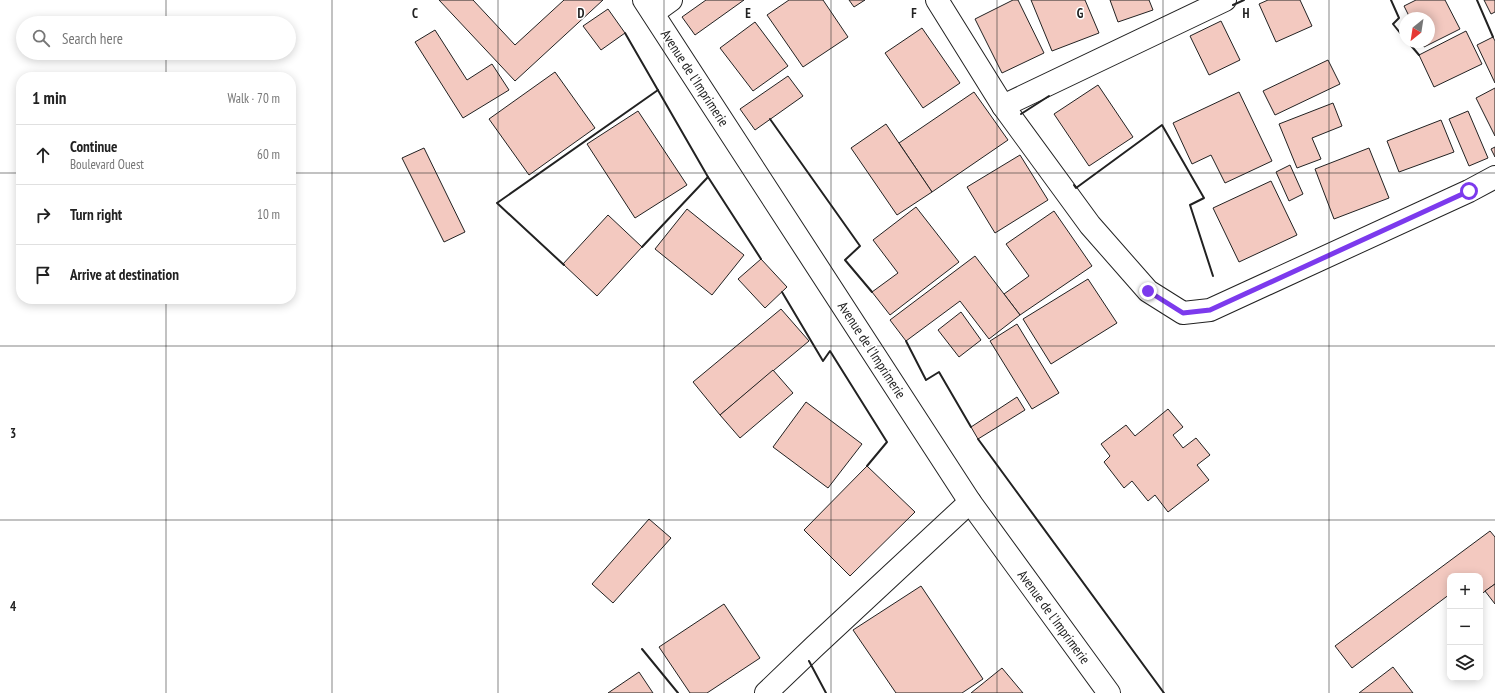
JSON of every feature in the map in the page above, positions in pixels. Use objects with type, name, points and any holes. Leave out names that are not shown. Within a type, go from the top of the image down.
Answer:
[{"type":"street","points":[[648,7],[672,0]]},
{"type":"street","points":[[937,0],[1004,106],[1090,225],[1148,291],[1183,313],[1210,310],[1469,191],[1495,177]]},
{"type":"street","points":[[1004,106],[1225,0]]},
{"type":"street","name":"Avenue de l'Imprimerie","points":[[648,7],[970,502],[1109,693]]},
{"type":"street","points":[[766,693],[814,646],[970,502]]},
{"type":"building","points":[[439,0],[473,0],[515,45],[564,0],[603,0],[515,81]]},
{"type":"building","points":[[706,0],[744,0],[695,35],[682,17]]},
{"type":"building","points":[[789,0],[823,0],[848,37],[803,67],[767,15]]},
{"type":"building","points":[[849,0],[865,0],[854,7]]},
{"type":"building","points":[[1013,0],[1018,0],[1044,53],[1002,73],[975,19]]},
{"type":"building","points":[[1031,0],[1085,0],[1099,33],[1052,51]]},
{"type":"building","points":[[1110,0],[1149,0],[1153,10],[1118,22]]},
{"type":"building","points":[[1268,0],[1300,0],[1312,26],[1276,42],[1259,4]]},
{"type":"building","points":[[1416,0],[1445,0],[1460,29],[1435,42],[1435,12],[1407,12],[1404,6]]},
{"type":"building","points":[[1484,0],[1495,0],[1495,12],[1491,14]]},
{"type":"building","points":[[608,9],[625,33],[601,50],[583,26]]},
{"type":"building","points":[[1221,21],[1240,60],[1209,75],[1190,36]]},
{"type":"building","points":[[755,22],[788,66],[753,91],[720,48]]},
{"type":"building","points":[[922,28],[960,83],[923,108],[885,53]]},
{"type":"building","points":[[435,30],[467,80],[492,64],[509,90],[463,118],[415,42]]},
{"type":"building","points":[[1466,31],[1482,64],[1434,87],[1419,55]]},
{"type":"building","points":[[1493,37],[1495,41],[1495,83],[1477,45]]},
{"type":"building","points":[[1328,60],[1340,84],[1275,115],[1263,91]]},
{"type":"building","points":[[555,72],[595,128],[529,175],[489,119]]},
{"type":"building","points":[[788,76],[803,96],[755,130],[740,109]]},
{"type":"building","points":[[1098,85],[1133,137],[1089,166],[1054,114]]},
{"type":"building","points":[[1495,88],[1495,136],[1476,98]]},
{"type":"building","points":[[974,92],[1008,140],[932,192],[899,143]]},
{"type":"building","points":[[1239,92],[1272,161],[1225,183],[1211,155],[1192,164],[1173,123]]},
{"type":"building","points":[[1333,103],[1342,126],[1312,138],[1321,159],[1297,168],[1279,124]]},
{"type":"building","points":[[638,111],[687,185],[635,218],[587,144]]},
{"type":"building","points":[[1468,111],[1488,158],[1469,166],[1449,119]]},
{"type":"building","points":[[1441,120],[1454,152],[1399,172],[1387,141]]},
{"type":"building","points":[[886,124],[932,192],[897,215],[851,148]]},
{"type":"building","points":[[1495,147],[1495,157],[1491,149]]},
{"type":"building","points":[[424,148],[465,232],[444,242],[402,158]]},
{"type":"building","points":[[1369,148],[1389,198],[1334,219],[1315,169]]},
{"type":"building","points":[[1020,155],[1048,200],[995,233],[967,187]]},
{"type":"building","points":[[1290,165],[1303,194],[1289,201],[1276,172]]},
{"type":"building","points":[[1271,181],[1297,235],[1239,262],[1213,208]]},
{"type":"building","points":[[916,207],[959,262],[890,315],[872,292],[898,273],[873,240]]},
{"type":"building","points":[[687,209],[744,255],[712,295],[655,249]]},
{"type":"building","points":[[1054,211],[1092,266],[1020,315],[1004,294],[1029,276],[1006,244]]},
{"type":"building","points":[[608,215],[642,247],[597,296],[563,264]]},
{"type":"building","points":[[975,256],[1020,315],[989,339],[960,301],[906,341],[890,320]]},
{"type":"building","points":[[761,259],[787,287],[765,308],[738,279]]},
{"type":"building","points":[[1088,279],[1117,323],[1051,364],[1023,319]]},
{"type":"building","points":[[781,309],[809,341],[720,415],[693,382]]},
{"type":"building","points":[[961,312],[981,340],[959,357],[938,330]]},
{"type":"building","points":[[1017,324],[1059,393],[1032,409],[990,341]]},
{"type":"building","points":[[773,370],[793,393],[740,438],[720,415]]},
{"type":"building","points":[[1017,397],[1025,410],[978,439],[971,427]]},
{"type":"building","points":[[806,402],[862,444],[828,488],[773,447]]},
{"type":"building","points":[[1168,409],[1183,427],[1173,435],[1183,448],[1196,438],[1210,455],[1197,465],[1209,480],[1168,512],[1155,495],[1148,501],[1132,481],[1124,488],[1104,462],[1110,456],[1101,444],[1126,425],[1135,436]]},
{"type":"building","points":[[867,466],[915,512],[850,576],[804,530]]},
{"type":"building","points":[[649,519],[671,538],[613,603],[592,584]]},
{"type":"building","points":[[1490,531],[1495,537],[1495,584],[1483,593],[1483,573],[1447,573],[1447,596],[1352,668],[1335,646]]},
{"type":"building","points":[[1495,584],[1495,604],[1485,591]]},
{"type":"building","points":[[921,586],[983,679],[962,693],[896,693],[853,630]]},
{"type":"building","points":[[724,604],[760,658],[707,693],[690,693],[659,647]]},
{"type":"building","points":[[1393,667],[1413,693],[1359,693]]},
{"type":"building","points":[[1002,668],[1023,693],[971,693]]},
{"type":"building","points":[[639,672],[653,693],[608,693]]},
{"type":"wall","points":[[1233,5],[1244,0]]},
{"type":"wall","points":[[1391,0],[1399,18]]},
{"type":"wall","points":[[1477,0],[1493,37]]},
{"type":"wall","points":[[1399,18],[1393,24],[1399,32]]},
{"type":"wall","points":[[625,33],[708,177]]},
{"type":"wall","points":[[1413,48],[1419,55]]},
{"type":"wall","points":[[564,265],[497,203],[658,90]]},
{"type":"wall","points":[[1021,114],[1049,96]]},
{"type":"wall","points":[[770,119],[860,246],[845,260],[872,292]]},
{"type":"wall","points":[[1074,185],[1076,188],[1162,125],[1204,198],[1190,205],[1213,276]]},
{"type":"wall","points":[[642,247],[708,177],[761,259]]},
{"type":"wall","points":[[782,292],[823,361],[830,351],[887,442],[867,466]]},
{"type":"wall","points":[[906,341],[926,380],[939,372],[971,427]]},
{"type":"wall","points":[[978,439],[1164,693]]},
{"type":"wall","points":[[642,649],[678,693]]},
{"type":"wall","points":[[809,661],[826,693]]},
{"type":"route","points":[[1148,291],[1183,313],[1210,310],[1469,191]]}]
